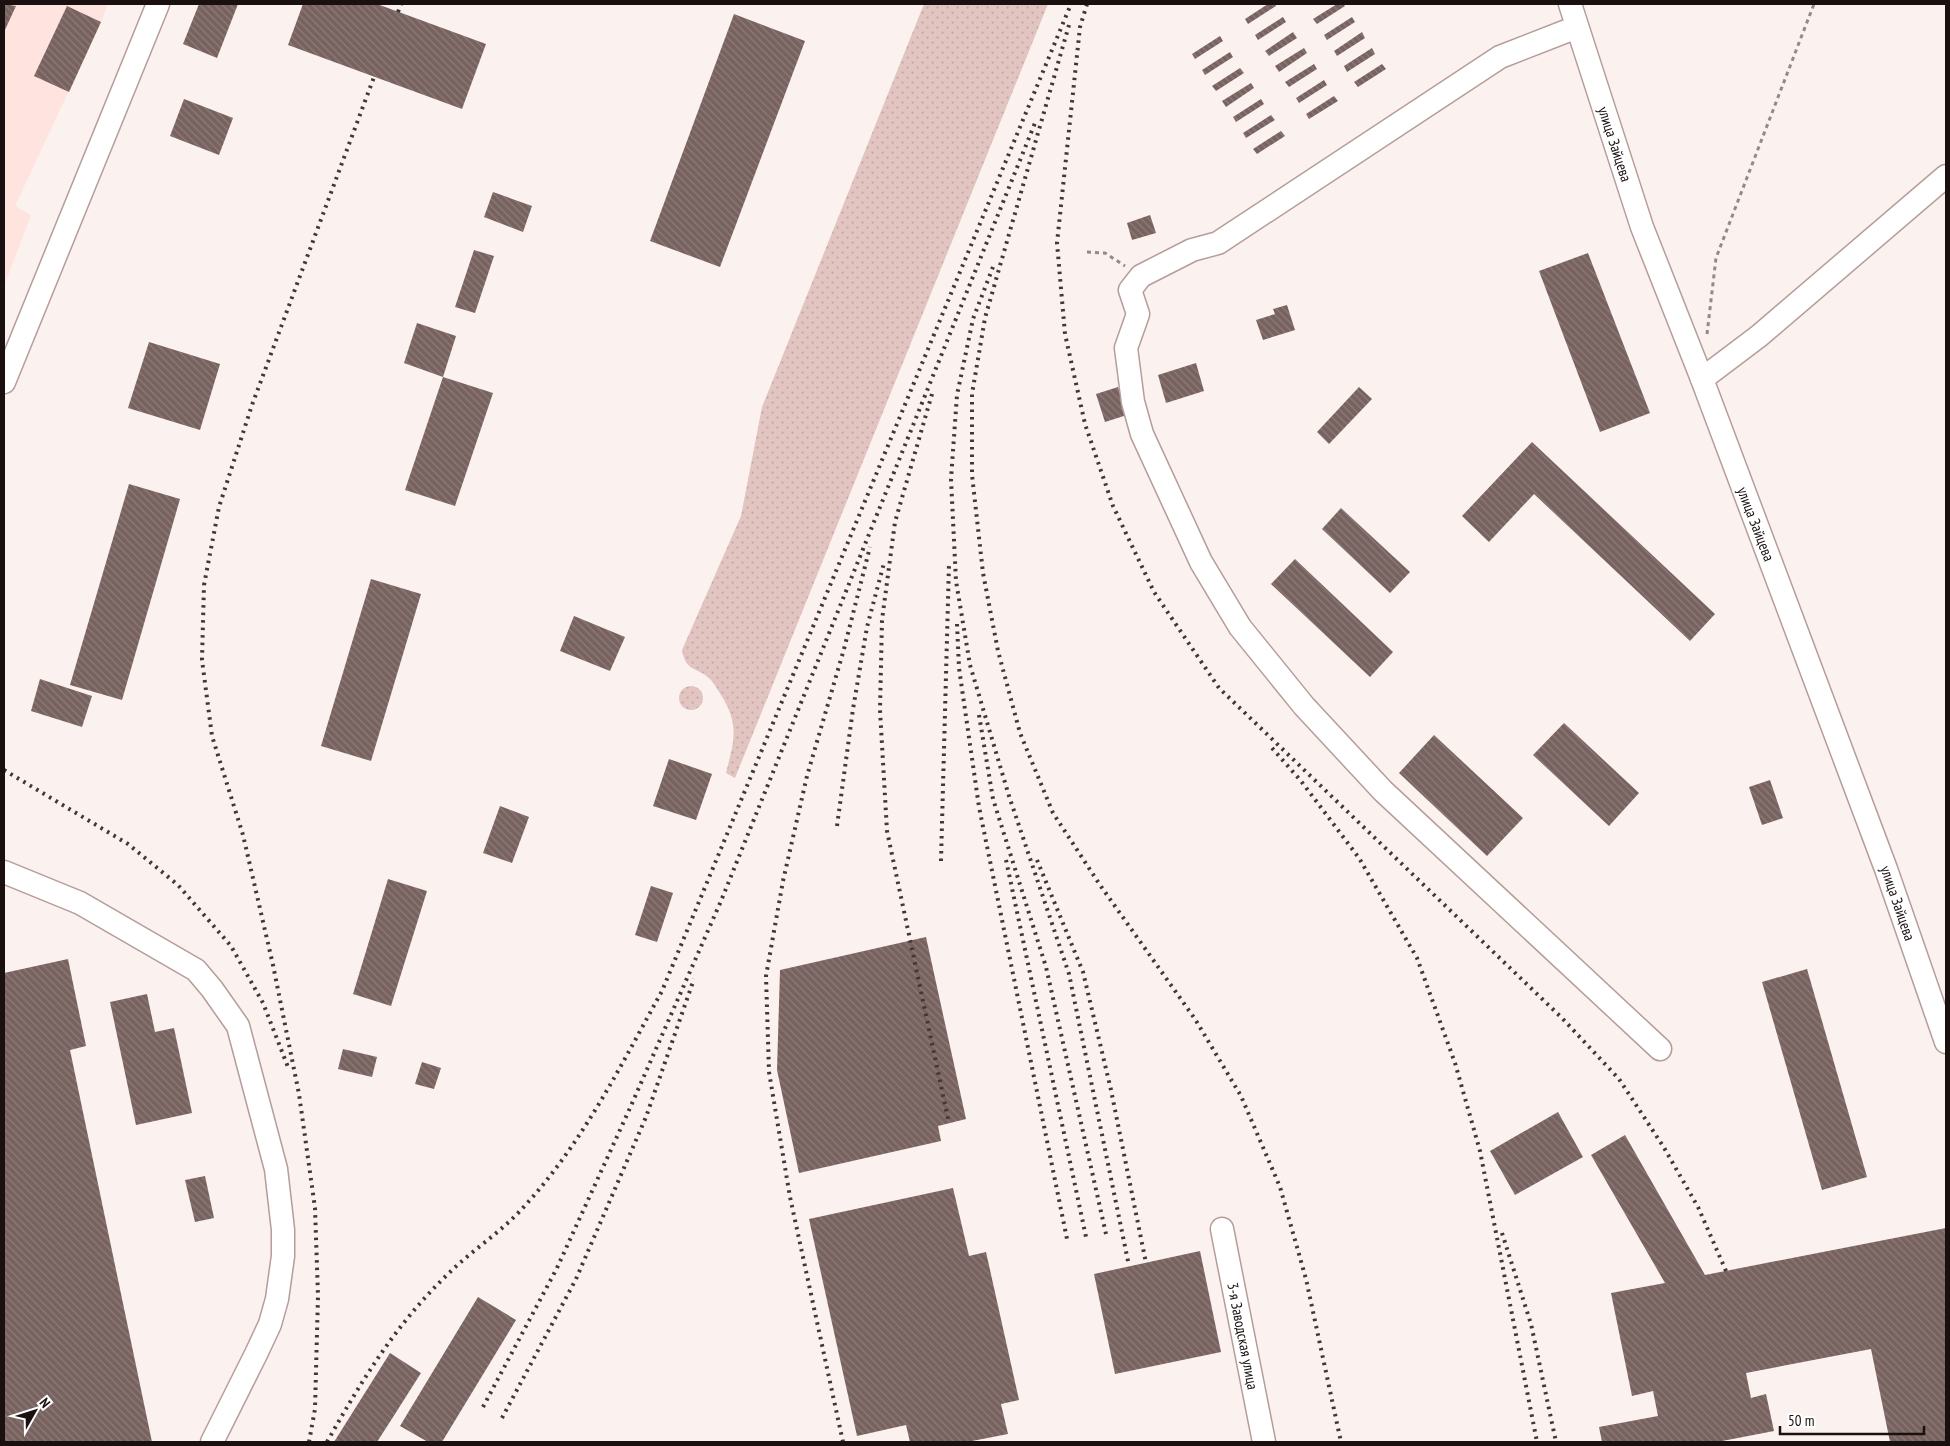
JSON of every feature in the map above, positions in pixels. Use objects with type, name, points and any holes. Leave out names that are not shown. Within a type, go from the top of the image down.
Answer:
[{"type":"street","points":[[4,382],[158,4]]},
{"type":"street","name":"улица Зайцева","points":[[1570,4],[1642,227],[1702,379],[1886,869],[1946,1042]]},
{"type":"street","points":[[1577,27],[1500,57],[1218,244],[1192,250],[1141,276],[1130,290],[1138,314],[1126,348],[1136,410],[1142,434],[1201,562],[1240,627],[1304,706],[1383,791],[1660,1049]]},
{"type":"street","points":[[1702,379],[1759,336],[1946,176]]},
{"type":"street","points":[[4,872],[80,903],[196,970],[238,1026],[276,1169],[283,1230],[283,1256],[277,1299],[270,1324],[212,1442]]},
{"type":"street","name":"3-я Заводская улица","points":[[1222,1229],[1264,1442]]},
{"type":"path","points":[[1706,342],[1716,258],[1814,4]]},
{"type":"path","points":[[1087,252],[1105,253],[1141,276]]},
{"type":"shaded area","points":[[4,4],[108,4],[15,206],[31,215],[4,286]]},
{"type":"shaded area","points":[[924,4],[1048,4],[735,778],[726,773],[734,733],[731,715],[710,679],[689,666],[682,650],[741,516],[762,407]]},
{"type":"shaded area","points":[[691,686],[700,689],[703,698],[700,707],[691,710],[682,707],[679,698],[682,689]]},
{"type":"building","points":[[4,4],[16,6],[4,32]]},
{"type":"building","points":[[199,4],[238,4],[217,58],[183,44]]},
{"type":"building","points":[[303,4],[377,4],[486,44],[462,109],[288,45]]},
{"type":"building","points":[[1268,4],[1275,4],[1276,6],[1248,24],[1245,19]]},
{"type":"building","points":[[1337,4],[1345,6],[1317,24],[1313,19]]},
{"type":"building","points":[[67,6],[101,22],[69,92],[34,76]]},
{"type":"building","points":[[734,14],[805,41],[720,267],[650,241]]},
{"type":"building","points":[[1283,17],[1286,22],[1258,40],[1255,35]]},
{"type":"building","points":[[1352,17],[1355,22],[1327,40],[1324,35]]},
{"type":"building","points":[[1293,32],[1297,38],[1269,56],[1265,51]]},
{"type":"building","points":[[1362,32],[1365,38],[1337,56],[1334,51]]},
{"type":"building","points":[[1220,36],[1223,41],[1195,59],[1192,54]]},
{"type":"building","points":[[1304,48],[1307,53],[1279,72],[1275,66]]},
{"type":"building","points":[[1372,48],[1375,54],[1347,72],[1344,66]]},
{"type":"building","points":[[1230,52],[1233,57],[1205,75],[1202,70]]},
{"type":"building","points":[[1314,64],[1317,69],[1289,87],[1285,82]]},
{"type":"building","points":[[1382,64],[1386,69],[1358,87],[1354,82]]},
{"type":"building","points":[[1240,68],[1244,73],[1216,91],[1212,86]]},
{"type":"building","points":[[1324,80],[1327,85],[1299,103],[1296,98]]},
{"type":"building","points":[[1251,83],[1254,88],[1226,107],[1222,101]]},
{"type":"building","points":[[1334,96],[1338,101],[1309,119],[1306,114]]},
{"type":"building","points":[[184,99],[233,118],[219,155],[170,136]]},
{"type":"building","points":[[1261,99],[1264,104],[1236,122],[1233,117]]},
{"type":"building","points":[[1271,115],[1275,120],[1246,138],[1243,133]]},
{"type":"building","points":[[1281,131],[1285,136],[1257,154],[1253,149]]},
{"type":"building","points":[[493,192],[532,206],[523,232],[484,217]]},
{"type":"building","points":[[1150,215],[1156,233],[1132,240],[1127,223]]},
{"type":"building","points":[[474,250],[494,256],[475,313],[455,307]]},
{"type":"building","points":[[1588,253],[1650,413],[1600,432],[1539,271]]},
{"type":"building","points":[[1287,305],[1295,330],[1263,340],[1256,320],[1275,314],[1273,309]]},
{"type":"building","points":[[417,323],[456,336],[443,377],[404,363]]},
{"type":"building","points":[[149,342],[220,364],[200,430],[128,408]]},
{"type":"building","points":[[1196,363],[1204,391],[1166,403],[1158,375]]},
{"type":"building","points":[[443,377],[493,393],[455,506],[405,490]]},
{"type":"building","points":[[1118,387],[1127,415],[1105,422],[1096,394]]},
{"type":"building","points":[[1359,387],[1372,399],[1329,444],[1317,432]]},
{"type":"building","points":[[1532,442],[1715,614],[1690,641],[1534,494],[1489,542],[1462,516]]},
{"type":"building","points":[[129,484],[180,499],[122,700],[70,685]]},
{"type":"building","points":[[1341,508],[1410,572],[1390,593],[1322,529]]},
{"type":"building","points":[[1295,559],[1393,652],[1370,677],[1271,584]]},
{"type":"building","points":[[371,579],[421,594],[371,761],[321,746]]},
{"type":"building","points":[[574,616],[625,637],[610,671],[560,651]]},
{"type":"building","points":[[40,679],[92,696],[82,727],[31,711]]},
{"type":"building","points":[[1564,723],[1639,793],[1609,826],[1533,755]]},
{"type":"building","points":[[1434,735],[1523,818],[1487,856],[1399,773]]},
{"type":"building","points":[[669,759],[712,774],[696,820],[653,806]]},
{"type":"building","points":[[1770,780],[1783,818],[1762,825],[1749,787]]},
{"type":"building","points":[[500,806],[529,817],[512,863],[483,853]]},
{"type":"building","points":[[388,879],[427,891],[391,1006],[353,994]]},
{"type":"building","points":[[651,886],[673,893],[657,942],[635,935]]},
{"type":"building","points":[[926,937],[966,1119],[938,1126],[941,1141],[799,1173],[777,1070],[780,970]]},
{"type":"building","points":[[68,959],[86,1046],[70,1050],[152,1442],[4,1442],[4,973]]},
{"type":"building","points":[[1807,969],[1867,1177],[1822,1190],[1762,982]]},
{"type":"building","points":[[147,994],[155,1032],[174,1028],[192,1113],[136,1125],[110,1002]]},
{"type":"building","points":[[343,1049],[377,1057],[372,1077],[338,1069]]},
{"type":"building","points":[[422,1062],[441,1068],[434,1089],[415,1084]]},
{"type":"building","points":[[1558,1112],[1583,1157],[1515,1195],[1490,1151]]},
{"type":"building","points":[[1625,1135],[1705,1275],[1946,1228],[1946,1442],[1890,1442],[1871,1349],[1746,1373],[1751,1398],[1766,1394],[1774,1431],[1717,1442],[1602,1442],[1599,1427],[1658,1416],[1653,1391],[1632,1396],[1611,1293],[1665,1283],[1591,1155]]},
{"type":"building","points":[[205,1176],[214,1218],[195,1222],[185,1180]]},
{"type":"building","points":[[953,1188],[969,1256],[986,1252],[1019,1400],[1001,1404],[1008,1434],[967,1442],[910,1442],[906,1425],[857,1436],[809,1219]]},
{"type":"building","points":[[1200,1251],[1221,1352],[1115,1374],[1094,1274]]},
{"type":"building","points":[[478,1297],[516,1320],[442,1442],[428,1442],[400,1426]]},
{"type":"building","points":[[390,1353],[421,1373],[377,1442],[334,1442]]},
{"type":"railway","points":[[398,12],[401,4]]},
{"type":"railway","points":[[327,1442],[367,1375],[412,1313],[456,1266],[519,1212],[561,1161],[598,1106],[662,991],[1071,4]]},
{"type":"railway","points":[[1087,4],[1080,27],[1057,243],[1065,334],[1085,424],[1113,506],[1154,592],[1219,688],[1562,1018],[1619,1079],[1663,1146],[1698,1207],[1726,1271]]},
{"type":"railway","points":[[1069,25],[985,318],[972,394],[972,475],[983,573],[998,651],[1020,733],[1053,813],[1100,885],[1195,1019],[1241,1096],[1280,1187],[1306,1279],[1341,1442]]},
{"type":"railway","points":[[309,1442],[315,1409],[318,1296],[315,1208],[299,1094],[273,965],[243,835],[212,736],[202,660],[204,585],[219,507],[252,405],[374,77]]},
{"type":"railway","points":[[483,1407],[557,1268],[721,901],[1035,123]]},
{"type":"railway","points":[[993,267],[973,319],[957,395],[951,479],[956,581],[970,665],[1009,796],[1069,974],[1129,1266]]},
{"type":"railway","points":[[932,394],[895,522],[882,620],[880,710],[887,831],[948,1119]]},
{"type":"railway","points":[[843,1442],[790,1197],[769,1072],[766,976],[783,881],[807,776],[844,649],[870,547]]},
{"type":"railway","points":[[837,826],[853,709],[867,627],[884,563]]},
{"type":"railway","points":[[941,861],[949,564]]},
{"type":"railway","points":[[957,624],[959,668],[979,807],[1067,1239]]},
{"type":"railway","points":[[979,715],[993,799],[1046,967],[1106,1234]]},
{"type":"railway","points":[[1272,748],[1301,781],[1359,858],[1417,958],[1455,1063],[1480,1151],[1537,1442]]},
{"type":"railway","points":[[4,770],[128,844],[178,885],[231,946],[263,1003],[288,1067]]},
{"type":"railway","points":[[1006,860],[1086,1237]]},
{"type":"railway","points":[[1037,860],[1083,972],[1111,1090],[1146,1263]]},
{"type":"railway","points":[[502,1418],[576,1279],[646,1117],[694,979]]},
{"type":"railway","points":[[1502,1233],[1531,1324],[1556,1442]]}]
